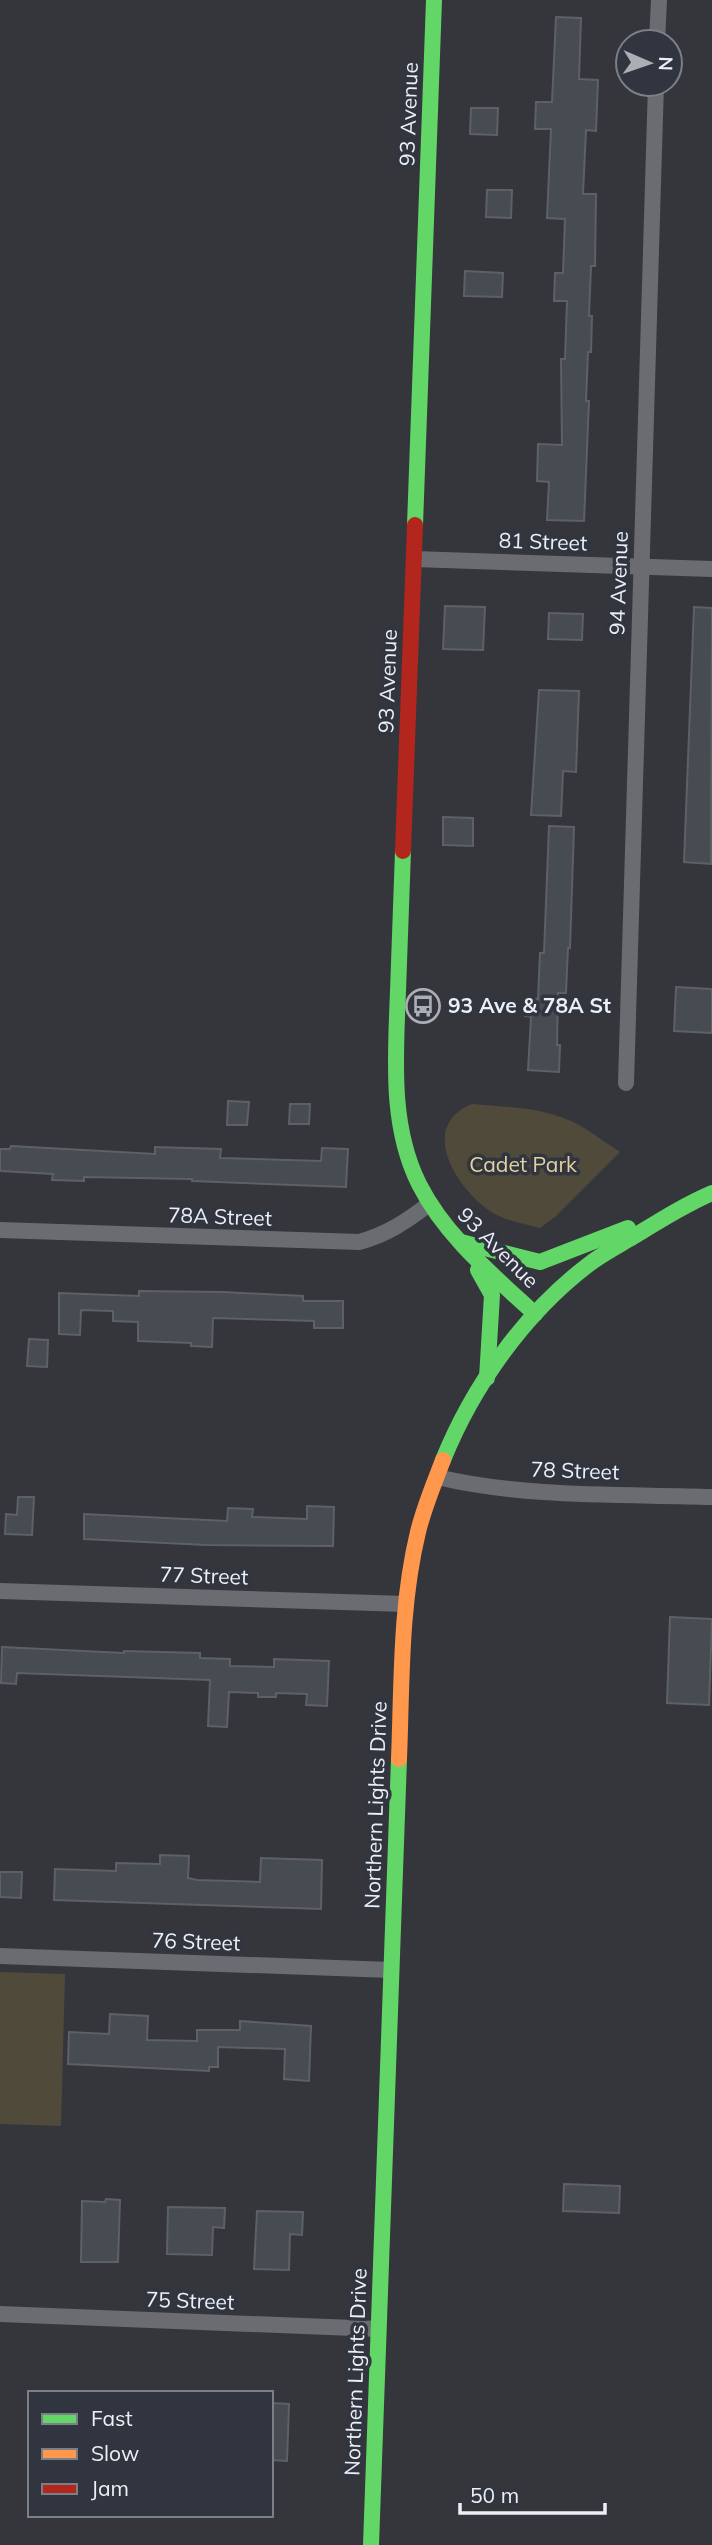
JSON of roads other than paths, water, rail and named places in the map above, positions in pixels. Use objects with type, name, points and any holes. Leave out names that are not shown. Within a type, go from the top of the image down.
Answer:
[{"type":"main road","name":"93 Avenue","points":[[434,0],[396,1093],[405,1148],[429,1204],[458,1241],[535,1314]]},
{"type":"main road","name":"Northern Lights Drive","points":[[371,2545],[406,1604],[419,1528],[437,1477],[468,1409],[487,1378],[535,1314],[588,1266],[674,1210],[712,1194]]},
{"type":"main road","points":[[458,1241],[540,1262],[674,1210]]},
{"type":"main road","points":[[458,1241],[487,1283],[492,1295],[487,1378]]},
{"type":"street","points":[[658,28],[659,0]]},
{"type":"street","name":"94 Avenue","points":[[626,1083],[656,98]]},
{"type":"street","name":"81 Street","points":[[414,559],[712,569]]},
{"type":"street","name":"78A Street","points":[[0,1230],[359,1241],[377,1237],[406,1222],[429,1204]]},
{"type":"street","name":"78 Street","points":[[437,1477],[472,1486],[509,1490],[712,1497]]},
{"type":"street","name":"77 Street","points":[[0,1591],[406,1604]]},
{"type":"street","name":"76 Street","points":[[0,1956],[391,1969]]},
{"type":"street","name":"75 Street","points":[[0,2315],[378,2329]]},
{"type":"place","name":"93 Ave & 78A St","points":[[423,1006]]},
{"type":"park label","name":"Cadet Park","points":[[523,1165]]}]
